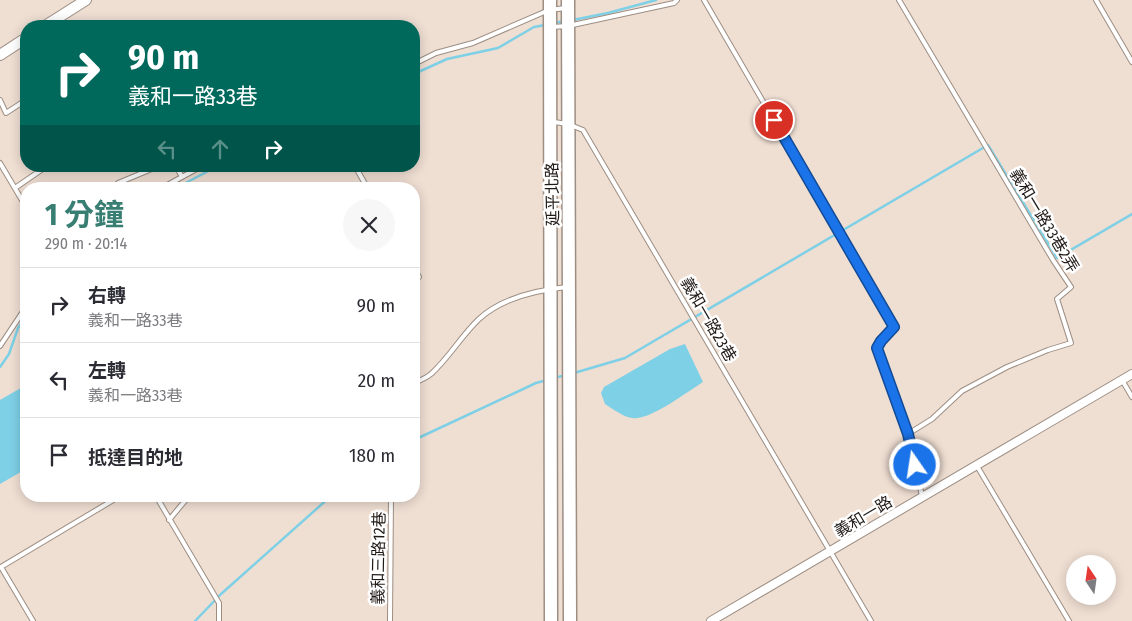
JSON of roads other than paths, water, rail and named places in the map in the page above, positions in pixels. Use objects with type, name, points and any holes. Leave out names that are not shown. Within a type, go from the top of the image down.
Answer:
[{"type":"main road","name":"延平北路","points":[[568,4],[570,621]]},
{"type":"main road","name":"延平北路","points":[[549,5],[551,621]]},
{"type":"street","points":[[54,20],[86,0]]},
{"type":"street","points":[[0,55],[20,42]]},
{"type":"street","name":"義和一路","points":[[711,621],[1132,374]]},
{"type":"lane","points":[[549,27],[568,26],[677,0]]},
{"type":"lane","points":[[704,0],[894,327],[877,348],[908,434],[922,496]]},
{"type":"lane","name":"義和一路33巷2弄","points":[[899,0],[1053,260],[1071,287],[1057,299],[1071,343],[1048,350],[1008,367],[962,391],[932,420],[908,434]]},
{"type":"lane","points":[[1096,0],[1132,62]]},
{"type":"lane","points":[[420,61],[436,53],[473,43],[549,5],[568,4]]},
{"type":"lane","points":[[0,100],[6,113],[20,104]]},
{"type":"lane","name":"義和一路23巷","points":[[550,121],[568,124],[584,130],[871,621]]},
{"type":"lane","points":[[0,163],[20,197]]},
{"type":"lane","points":[[24,182],[38,172]]},
{"type":"lane","points":[[118,182],[144,172]]},
{"type":"lane","points":[[179,172],[182,177]]},
{"type":"lane","points":[[176,182],[191,172]]},
{"type":"lane","points":[[15,188],[20,185]]},
{"type":"lane","points":[[420,380],[430,376],[479,319],[499,305],[519,297],[551,289],[570,287]]},
{"type":"lane","points":[[0,346],[20,315]]},
{"type":"lane","points":[[1122,380],[1132,397]]},
{"type":"lane","points":[[976,464],[1069,621]]},
{"type":"lane","points":[[32,621],[1,567],[110,502]]},
{"type":"lane","points":[[159,502],[219,603],[219,621]]},
{"type":"lane","points":[[169,520],[184,502]]},
{"type":"lane","name":"義和三路12巷","points":[[390,621],[392,502]]},
{"type":"water","points":[[685,344],[703,382],[680,398],[644,417],[633,418],[620,414],[605,404],[601,393],[604,387],[670,349]]},
{"type":"water","points":[[20,388],[20,472],[0,484],[0,400]]},
{"type":"waterway","points":[[573,20],[656,0]]},
{"type":"waterway","points":[[553,23],[565,21]]},
{"type":"waterway","points":[[420,71],[447,59],[498,48],[534,27],[545,25]]},
{"type":"waterway","points":[[574,373],[625,358],[988,145],[1057,258],[1132,214]]},
{"type":"waterway","points":[[187,182],[207,172]]},
{"type":"waterway","points":[[0,367],[9,354],[20,325]]},
{"type":"waterway","points":[[554,378],[566,375]]},
{"type":"waterway","points":[[420,437],[536,383],[547,380]]},
{"type":"waterway","points":[[195,621],[221,594],[324,502]]}]
